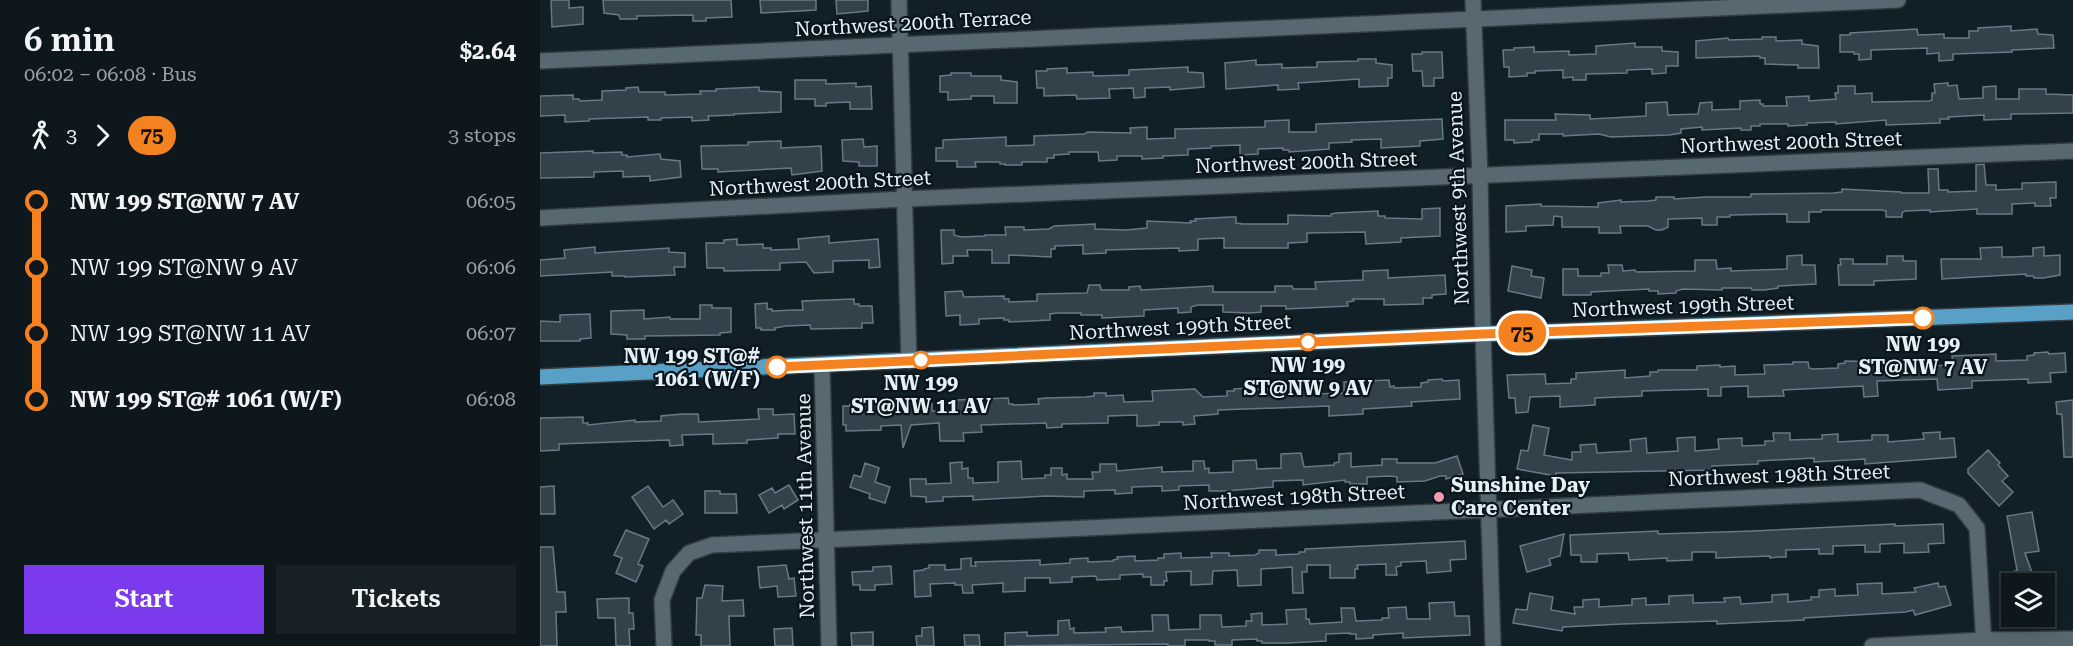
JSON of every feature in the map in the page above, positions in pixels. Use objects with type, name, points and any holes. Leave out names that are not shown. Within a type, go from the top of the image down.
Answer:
[{"type":"main road","name":"Northwest 199th Street","points":[[540,377],[1483,334],[2073,312]]},
{"type":"street","points":[[899,0],[909,361]]},
{"type":"street","name":"Northwest 9th Avenue","points":[[1473,0],[1493,646]]},
{"type":"street","name":"Northwest 200th Terrace","points":[[540,61],[1898,0]]},
{"type":"street","name":"Northwest 200th Street","points":[[540,218],[904,199],[2073,151]]},
{"type":"street","name":"Northwest 11th Avenue","points":[[822,365],[829,646]]},
{"type":"street","name":"Northwest 198th Street","points":[[664,646],[662,600],[673,571],[689,553],[712,545],[1920,490],[1959,505],[1977,528],[1984,643]]},
{"type":"street","points":[[1872,646],[2073,639]]},
{"type":"building","points":[[551,0],[569,0],[569,8],[583,7],[583,24],[552,27]]},
{"type":"building","points":[[603,0],[731,0],[732,17],[706,18],[706,21],[693,21],[693,15],[637,16],[637,19],[620,19],[619,15],[604,13]]},
{"type":"building","points":[[760,0],[816,0],[816,10],[761,13]]},
{"type":"building","points":[[836,0],[868,0],[868,11],[837,14]]},
{"type":"building","points":[[2011,26],[2011,31],[2037,29],[2038,34],[2053,35],[2054,48],[1953,54],[1953,60],[1939,61],[1939,53],[1927,54],[1927,48],[1871,50],[1871,59],[1859,60],[1859,54],[1840,52],[1840,35],[1850,35],[1850,33],[1917,29],[1918,35],[1944,34],[1944,38],[1969,38],[1969,31],[1978,31],[1978,28]]},
{"type":"building","points":[[1762,37],[1776,37],[1776,41],[1802,40],[1802,44],[1818,46],[1819,68],[1765,64],[1765,58],[1760,58],[1760,56],[1696,58],[1696,41],[1728,38],[1729,40],[1762,39]]},
{"type":"building","points":[[1635,43],[1635,47],[1662,47],[1662,51],[1678,52],[1678,66],[1666,66],[1666,73],[1652,74],[1652,69],[1627,70],[1627,73],[1586,74],[1586,80],[1573,80],[1573,77],[1563,78],[1563,70],[1535,71],[1535,73],[1527,73],[1527,76],[1509,77],[1509,67],[1504,67],[1503,50],[1534,47],[1534,52],[1569,51],[1569,55],[1596,54],[1596,46]]},
{"type":"building","points":[[1422,52],[1442,52],[1443,78],[1434,78],[1434,86],[1423,86],[1422,71],[1413,71],[1412,54],[1422,54]]},
{"type":"building","points":[[1358,59],[1376,59],[1376,63],[1392,65],[1392,78],[1388,78],[1388,86],[1359,87],[1359,79],[1298,83],[1299,89],[1278,90],[1278,85],[1226,89],[1225,63],[1256,60],[1256,65],[1282,64],[1282,68],[1317,67],[1317,62],[1358,61]]},
{"type":"building","points":[[1188,67],[1188,72],[1203,73],[1204,87],[1170,90],[1170,87],[1145,88],[1145,97],[1134,98],[1133,88],[1109,89],[1110,98],[1077,99],[1076,95],[1044,96],[1044,88],[1037,88],[1036,71],[1047,71],[1047,69],[1067,68],[1067,73],[1093,72],[1093,76],[1129,75],[1129,70]]},
{"type":"building","points":[[951,73],[1001,76],[1001,80],[1017,82],[1017,103],[994,103],[994,96],[971,96],[971,99],[948,100],[948,92],[940,92],[940,76],[951,75]]},
{"type":"building","points":[[795,80],[826,80],[826,84],[856,83],[856,87],[871,86],[872,109],[850,109],[850,102],[815,106],[815,99],[795,99]]},
{"type":"building","points":[[1948,83],[1948,86],[1957,85],[1959,99],[1983,98],[1983,87],[1996,86],[1996,99],[2019,99],[2019,89],[2046,89],[2046,94],[2073,95],[2073,113],[2011,114],[2011,119],[1984,120],[1984,115],[1948,117],[1949,119],[1940,119],[1940,123],[1886,125],[1886,120],[1836,124],[1836,122],[1807,123],[1807,125],[1788,126],[1788,124],[1760,124],[1760,126],[1751,126],[1751,130],[1741,130],[1741,128],[1702,130],[1702,127],[1681,129],[1681,133],[1669,135],[1611,137],[1599,134],[1563,136],[1563,134],[1539,134],[1539,140],[1532,140],[1532,142],[1514,143],[1514,140],[1505,140],[1505,120],[1556,120],[1555,114],[1590,115],[1590,119],[1646,116],[1646,103],[1667,102],[1668,115],[1698,114],[1700,103],[1712,102],[1712,110],[1740,109],[1740,101],[1760,100],[1763,106],[1787,106],[1786,97],[1809,96],[1809,101],[1836,99],[1835,93],[1838,93],[1838,86],[1855,86],[1855,94],[1872,93],[1872,102],[1929,101],[1932,100],[1932,93],[1935,93],[1934,84]]},
{"type":"building","points":[[638,87],[639,92],[665,92],[665,95],[701,94],[700,91],[716,91],[716,89],[759,87],[759,91],[781,92],[781,112],[708,116],[709,120],[692,121],[692,117],[648,120],[648,117],[565,122],[565,115],[540,116],[540,96],[573,95],[573,99],[580,101],[602,100],[602,91]]},
{"type":"building","points":[[1442,119],[1443,139],[1420,141],[1420,146],[1381,148],[1381,139],[1329,143],[1329,149],[1289,152],[1283,148],[1258,149],[1258,154],[1240,155],[1240,145],[1188,149],[1188,155],[1163,156],[1163,158],[1142,159],[1142,156],[1117,156],[1117,160],[1099,161],[1098,152],[1069,152],[1069,154],[1047,158],[1047,162],[1022,162],[1022,165],[975,162],[976,167],[957,167],[957,161],[936,161],[936,148],[943,148],[943,140],[1006,137],[1006,146],[1034,145],[1034,136],[1088,132],[1131,133],[1130,128],[1147,127],[1147,139],[1175,138],[1175,129],[1265,127],[1265,121],[1289,120],[1289,132],[1316,132],[1316,124]]},
{"type":"building","points":[[863,139],[864,147],[877,146],[877,166],[859,166],[859,162],[843,161],[842,140]]},
{"type":"building","points":[[781,141],[781,148],[821,146],[822,171],[792,175],[791,168],[718,172],[718,169],[702,169],[701,146],[748,145],[748,142]]},
{"type":"building","points":[[593,151],[593,153],[622,152],[622,155],[627,155],[627,157],[660,154],[661,159],[680,161],[681,177],[650,181],[650,176],[623,177],[623,171],[594,172],[594,177],[540,178],[540,153]]},
{"type":"building","points":[[1984,164],[1986,185],[1996,185],[1996,190],[2022,189],[2022,183],[2056,182],[2056,198],[2050,198],[2051,206],[2035,206],[2035,203],[2012,204],[2012,214],[1977,214],[1977,209],[1930,212],[1930,210],[1905,211],[1902,217],[1886,217],[1886,211],[1882,210],[1821,210],[1821,212],[1809,212],[1809,222],[1787,222],[1787,214],[1730,215],[1730,217],[1717,217],[1717,225],[1702,225],[1702,218],[1668,219],[1668,227],[1662,230],[1648,226],[1620,226],[1621,233],[1599,233],[1599,227],[1562,227],[1562,217],[1554,216],[1553,225],[1526,226],[1526,231],[1506,232],[1506,206],[1541,204],[1541,206],[1598,207],[1598,203],[1621,200],[1621,202],[1648,201],[1656,200],[1656,197],[1674,197],[1674,199],[1751,197],[1751,194],[1834,193],[1842,192],[1842,189],[1929,193],[1928,169],[1938,169],[1939,190],[1976,191],[1976,165]]},
{"type":"building","points":[[1440,208],[1440,236],[1401,238],[1401,242],[1366,244],[1365,232],[1307,233],[1307,242],[1288,243],[1288,248],[1224,248],[1224,238],[1198,239],[1198,250],[1179,251],[1179,248],[1106,250],[1106,253],[1083,254],[1083,245],[1055,246],[1055,249],[1051,249],[1051,257],[1009,255],[1009,263],[992,263],[992,250],[967,250],[968,256],[953,256],[953,263],[942,264],[941,230],[954,230],[954,235],[961,237],[1006,235],[1005,227],[1024,227],[1024,230],[1095,224],[1095,229],[1126,230],[1147,228],[1147,221],[1191,223],[1190,221],[1196,221],[1195,219],[1230,217],[1236,217],[1236,223],[1243,224],[1288,224],[1288,215],[1331,216],[1336,213],[1378,211],[1378,216],[1385,216],[1385,218],[1422,219],[1422,209]]},
{"type":"building","points":[[829,236],[829,243],[878,239],[880,267],[869,268],[869,260],[833,261],[833,272],[814,273],[806,262],[780,263],[780,270],[724,271],[724,268],[707,268],[706,243],[724,243],[724,240],[737,239],[737,245],[763,244],[763,248],[771,248],[771,250],[799,249],[798,239]]},
{"type":"building","points":[[595,247],[595,253],[669,248],[669,252],[685,253],[685,267],[674,267],[675,275],[625,277],[612,276],[612,272],[540,276],[540,260],[565,258],[564,250]]},
{"type":"building","points":[[2002,247],[2002,257],[2011,257],[2033,256],[2033,248],[2044,247],[2044,256],[2060,255],[2060,275],[2043,278],[2034,278],[2026,274],[1942,279],[1941,259],[1981,259],[1980,248]]},
{"type":"building","points":[[1802,255],[1802,265],[1815,265],[1816,284],[1778,286],[1778,288],[1764,290],[1752,290],[1751,288],[1683,289],[1676,293],[1658,294],[1658,291],[1649,291],[1649,289],[1591,292],[1591,295],[1563,295],[1563,269],[1578,269],[1578,276],[1601,276],[1601,273],[1609,273],[1608,265],[1622,265],[1623,271],[1635,270],[1636,272],[1695,271],[1695,260],[1716,260],[1717,269],[1731,268],[1731,271],[1787,269],[1787,256]]},
{"type":"building","points":[[1887,256],[1903,256],[1903,261],[1916,261],[1916,279],[1874,281],[1874,285],[1839,285],[1840,259],[1853,259],[1853,264],[1887,264]]},
{"type":"building","points":[[1512,266],[1532,270],[1531,276],[1544,278],[1541,298],[1508,291]]},
{"type":"building","points":[[1388,270],[1388,278],[1445,275],[1446,294],[1423,298],[1423,304],[1384,305],[1384,299],[1353,299],[1354,301],[1347,302],[1348,306],[1286,309],[1286,306],[1261,306],[1261,312],[1250,313],[1223,312],[1223,305],[1198,305],[1191,307],[1191,312],[1178,313],[1178,308],[1144,310],[1144,316],[1102,318],[1102,315],[1057,313],[1050,314],[1050,320],[1009,322],[1004,318],[979,319],[979,324],[960,325],[960,315],[946,316],[945,292],[962,291],[964,297],[1004,296],[1004,299],[1009,299],[1009,302],[1037,301],[1037,294],[1087,293],[1089,285],[1100,285],[1101,290],[1129,290],[1129,287],[1140,286],[1141,290],[1213,286],[1213,292],[1275,292],[1275,286],[1316,289],[1315,282],[1363,280],[1363,271]]},
{"type":"building","points":[[854,299],[854,304],[859,304],[859,306],[872,306],[873,323],[862,323],[862,328],[811,329],[810,325],[786,326],[775,328],[775,330],[756,328],[755,304],[767,303],[767,309],[772,309],[772,311],[803,310],[802,301]]},
{"type":"building","points":[[700,305],[712,305],[712,308],[731,308],[731,332],[720,333],[720,335],[645,336],[645,339],[627,339],[627,335],[611,334],[611,311],[644,310],[644,319],[670,317],[670,319],[700,319]]},
{"type":"building","points":[[590,314],[591,338],[580,339],[580,341],[540,341],[540,321],[560,322],[560,315]]},
{"type":"building","points":[[2048,352],[2049,354],[2065,353],[2066,372],[2050,373],[2051,382],[2028,383],[2028,379],[1972,381],[1972,388],[1938,390],[1937,379],[1877,381],[1878,396],[1864,397],[1863,386],[1783,390],[1784,396],[1748,397],[1748,386],[1721,387],[1721,396],[1708,396],[1708,389],[1642,391],[1642,396],[1595,398],[1595,405],[1560,407],[1560,396],[1530,397],[1528,412],[1516,413],[1515,398],[1509,398],[1507,375],[1545,374],[1546,384],[1571,383],[1571,379],[1576,379],[1576,373],[1625,370],[1625,378],[1650,376],[1650,372],[1658,372],[1658,370],[1697,370],[1697,366],[1720,365],[1720,367],[1735,366],[1735,375],[1765,374],[1764,365],[1793,364],[1793,362],[1808,362],[1809,368],[1813,369],[1838,368],[1838,364],[1845,363],[1845,361],[1886,362],[1893,361],[1893,359],[1924,360],[1924,366],[1953,365],[1952,356],[1996,354],[1996,361],[2027,360],[2027,356],[2034,355],[2034,353]]},
{"type":"building","points":[[1442,379],[1443,381],[1459,380],[1460,399],[1411,402],[1412,406],[1363,409],[1363,414],[1329,416],[1329,406],[1218,410],[1218,414],[1194,416],[1195,424],[1159,422],[1159,425],[1144,426],[1137,426],[1137,415],[1108,416],[1108,423],[1062,424],[1062,427],[1047,428],[1046,423],[981,425],[982,432],[963,433],[964,441],[940,441],[939,423],[911,425],[903,448],[901,425],[881,426],[881,430],[846,431],[846,425],[843,425],[843,406],[850,406],[850,404],[880,404],[880,406],[915,403],[932,404],[932,411],[957,410],[956,400],[1008,398],[1009,404],[1013,405],[1039,404],[1038,399],[1086,397],[1094,396],[1094,393],[1106,393],[1106,396],[1123,395],[1124,402],[1153,401],[1152,391],[1195,389],[1203,397],[1227,396],[1227,391],[1234,391],[1234,389],[1313,386],[1313,394],[1344,393],[1344,382],[1389,380],[1390,387],[1394,386],[1394,388],[1421,387],[1421,383],[1428,382],[1428,380]]},
{"type":"building","points":[[2073,400],[2073,457],[2064,457],[2062,416],[2057,414],[2056,402]]},
{"type":"building","points":[[758,409],[773,409],[773,415],[794,414],[795,434],[778,434],[778,438],[747,440],[747,443],[713,444],[713,434],[682,435],[683,445],[670,446],[669,440],[559,444],[559,450],[540,451],[540,418],[583,417],[583,423],[588,423],[588,425],[635,420],[635,422],[661,421],[661,416],[698,414],[699,422],[759,419]]},
{"type":"building","points":[[1533,425],[1549,428],[1544,455],[1572,460],[1572,452],[1581,452],[1580,445],[1596,444],[1597,453],[1631,451],[1630,440],[1646,438],[1647,453],[1678,451],[1677,438],[1695,437],[1695,451],[1719,449],[1718,439],[1742,438],[1742,446],[1765,445],[1765,441],[1774,441],[1773,433],[1790,433],[1790,440],[1822,439],[1822,435],[1838,434],[1838,442],[1872,440],[1872,435],[1888,435],[1888,442],[1924,439],[1923,433],[1940,432],[1940,439],[1954,438],[1956,457],[1865,464],[1865,459],[1814,462],[1814,458],[1712,466],[1712,470],[1556,473],[1556,476],[1517,469],[1521,450],[1528,451]]},
{"type":"building","points":[[1988,450],[2008,476],[2002,481],[2013,492],[1999,506],[1968,473],[1968,469]]},
{"type":"building","points":[[1301,453],[1304,467],[1334,465],[1339,462],[1339,454],[1351,453],[1351,467],[1382,465],[1382,459],[1397,459],[1397,463],[1435,463],[1457,456],[1463,474],[1446,479],[1446,476],[1440,476],[1425,481],[1397,482],[1397,477],[1391,476],[1367,477],[1367,484],[1350,484],[1345,480],[1303,485],[1303,480],[1273,481],[1273,487],[1226,491],[1209,491],[1209,485],[1179,486],[1179,490],[1162,491],[1162,486],[1132,487],[1132,493],[1115,494],[1115,490],[1084,491],[1084,497],[1046,496],[973,500],[973,496],[943,497],[943,501],[926,502],[926,497],[911,496],[910,479],[926,479],[926,484],[951,483],[950,463],[962,462],[962,469],[968,468],[968,478],[973,478],[973,483],[998,482],[998,462],[1021,461],[1022,479],[1045,478],[1045,475],[1051,475],[1051,468],[1062,468],[1062,475],[1067,474],[1067,479],[1093,479],[1092,472],[1100,472],[1100,464],[1116,464],[1117,471],[1162,467],[1162,472],[1193,471],[1193,461],[1204,461],[1205,469],[1209,468],[1209,473],[1233,472],[1233,461],[1256,460],[1257,469],[1281,468],[1281,454]]},
{"type":"building","points":[[865,463],[879,468],[875,482],[890,487],[885,503],[869,498],[870,494],[850,487],[854,475],[861,477]]},
{"type":"building","points":[[789,485],[798,500],[784,509],[782,505],[769,513],[759,495],[772,488],[775,493]]},
{"type":"building","points":[[554,486],[555,514],[540,514],[540,487]]},
{"type":"building","points":[[648,486],[663,507],[673,500],[683,514],[669,524],[666,520],[654,529],[632,497]]},
{"type":"building","points":[[705,491],[736,494],[737,513],[705,513]]},
{"type":"building","points":[[2032,512],[2039,551],[2025,553],[2032,573],[2011,573],[2017,570],[2007,516]]},
{"type":"building","points":[[1895,524],[1895,526],[1943,524],[1944,543],[1928,544],[1929,552],[1904,553],[1904,543],[1880,544],[1880,552],[1865,552],[1865,545],[1833,546],[1833,554],[1819,554],[1819,549],[1786,550],[1786,557],[1770,558],[1770,556],[1716,558],[1716,552],[1692,552],[1692,560],[1667,561],[1667,558],[1629,560],[1628,553],[1597,554],[1597,562],[1581,562],[1581,555],[1571,555],[1570,535],[1658,531],[1658,534],[1753,531]]},
{"type":"building","points":[[626,530],[649,539],[638,564],[643,566],[636,582],[616,573],[622,558],[614,555]]},
{"type":"building","points":[[1564,534],[1560,556],[1549,559],[1551,565],[1527,572],[1520,546]]},
{"type":"building","points":[[1465,541],[1466,559],[1450,560],[1451,571],[1427,573],[1426,561],[1401,562],[1401,566],[1396,567],[1397,575],[1386,575],[1386,564],[1357,565],[1355,578],[1330,578],[1330,565],[1307,565],[1307,572],[1302,572],[1303,593],[1293,593],[1292,567],[1261,569],[1261,585],[1238,586],[1237,570],[1213,571],[1212,584],[1191,585],[1191,571],[1166,572],[1167,581],[1164,581],[1164,585],[1151,585],[1151,577],[1143,577],[1143,574],[1120,575],[1120,579],[1097,580],[1096,576],[1072,577],[1072,582],[1050,583],[1050,578],[1025,578],[1025,591],[1003,592],[1003,583],[972,585],[973,593],[963,593],[962,585],[955,585],[955,583],[930,584],[931,596],[915,597],[914,571],[929,568],[929,565],[945,565],[945,570],[961,569],[961,559],[971,558],[971,566],[976,566],[975,562],[1040,560],[1040,565],[1070,563],[1070,559],[1088,558],[1088,562],[1113,561],[1118,559],[1117,557],[1135,556],[1135,561],[1158,560],[1158,558],[1164,558],[1164,554],[1181,553],[1181,558],[1212,557],[1211,553],[1229,553],[1229,556],[1255,555],[1259,553],[1259,550],[1276,550],[1276,555],[1299,554],[1299,552],[1305,552],[1305,549]]},
{"type":"building","points":[[540,547],[553,547],[557,592],[565,592],[566,612],[556,612],[557,646],[540,646]]},
{"type":"building","points":[[786,565],[789,579],[794,578],[796,596],[778,597],[777,586],[760,588],[758,567]]},
{"type":"building","points":[[891,566],[892,584],[875,585],[875,590],[860,590],[860,585],[853,585],[852,572],[873,571],[873,567]]},
{"type":"building","points":[[1882,583],[1882,594],[1916,592],[1914,588],[1938,583],[1939,587],[1945,586],[1951,605],[1915,615],[1913,610],[1804,618],[1804,620],[1563,627],[1562,631],[1513,623],[1516,609],[1527,610],[1530,593],[1553,597],[1551,610],[1575,614],[1574,607],[1583,607],[1583,600],[1599,599],[1599,607],[1632,605],[1632,599],[1646,598],[1646,605],[1669,604],[1669,596],[1693,595],[1693,603],[1725,602],[1724,598],[1740,597],[1741,604],[1772,602],[1772,595],[1788,594],[1788,602],[1819,597],[1819,590],[1835,589],[1835,596],[1858,595],[1857,584]]},
{"type":"building","points":[[705,585],[723,586],[722,601],[743,600],[744,616],[729,616],[730,646],[701,646],[701,635],[696,635],[697,598],[702,598]]},
{"type":"building","points":[[629,598],[629,613],[633,613],[634,629],[629,629],[630,646],[616,646],[615,618],[598,618],[597,599]]},
{"type":"building","points":[[1454,602],[1455,616],[1469,616],[1470,635],[1403,638],[1403,633],[1373,635],[1373,638],[1356,639],[1356,634],[1350,633],[1326,634],[1326,641],[1288,643],[1262,643],[1257,639],[1232,640],[1232,645],[1215,645],[1215,641],[1209,640],[1185,640],[1185,646],[1168,646],[1168,644],[1005,646],[1005,633],[1027,632],[1027,636],[1058,635],[1058,621],[1069,620],[1070,629],[1074,628],[1074,633],[1106,632],[1105,628],[1121,627],[1122,632],[1153,631],[1152,615],[1168,615],[1169,630],[1200,629],[1200,615],[1221,615],[1222,627],[1246,626],[1246,621],[1252,621],[1251,614],[1262,613],[1262,625],[1287,624],[1286,610],[1306,609],[1306,619],[1309,619],[1310,624],[1342,622],[1341,608],[1354,608],[1356,621],[1382,620],[1382,618],[1389,618],[1388,608],[1406,607],[1407,619],[1430,619],[1429,603]]},
{"type":"building","points":[[933,627],[934,646],[917,646],[916,636],[922,636],[922,628]]},
{"type":"building","points":[[792,628],[793,646],[775,646],[774,629]]},
{"type":"building","points":[[873,632],[873,646],[852,646],[851,633]]},
{"type":"building","points":[[964,635],[979,635],[980,646],[965,646]]},
{"type":"bus line","name":"75","points":[[777,367],[1483,334],[1923,318]]},
{"type":"place","name":"NW 199 ST@NW 7 AV","points":[[1923,318]]},
{"type":"place","name":"NW 199 ST@NW 9 AV","points":[[1308,342]]},
{"type":"place","name":"NW 199 ST@NW 11 AV","points":[[921,360]]},
{"type":"place","name":"NW 199 ST@# 1061 (W/F)","points":[[777,367]]},
{"type":"place","name":"Sunshine Day Care Center","points":[[1439,497]]}]
